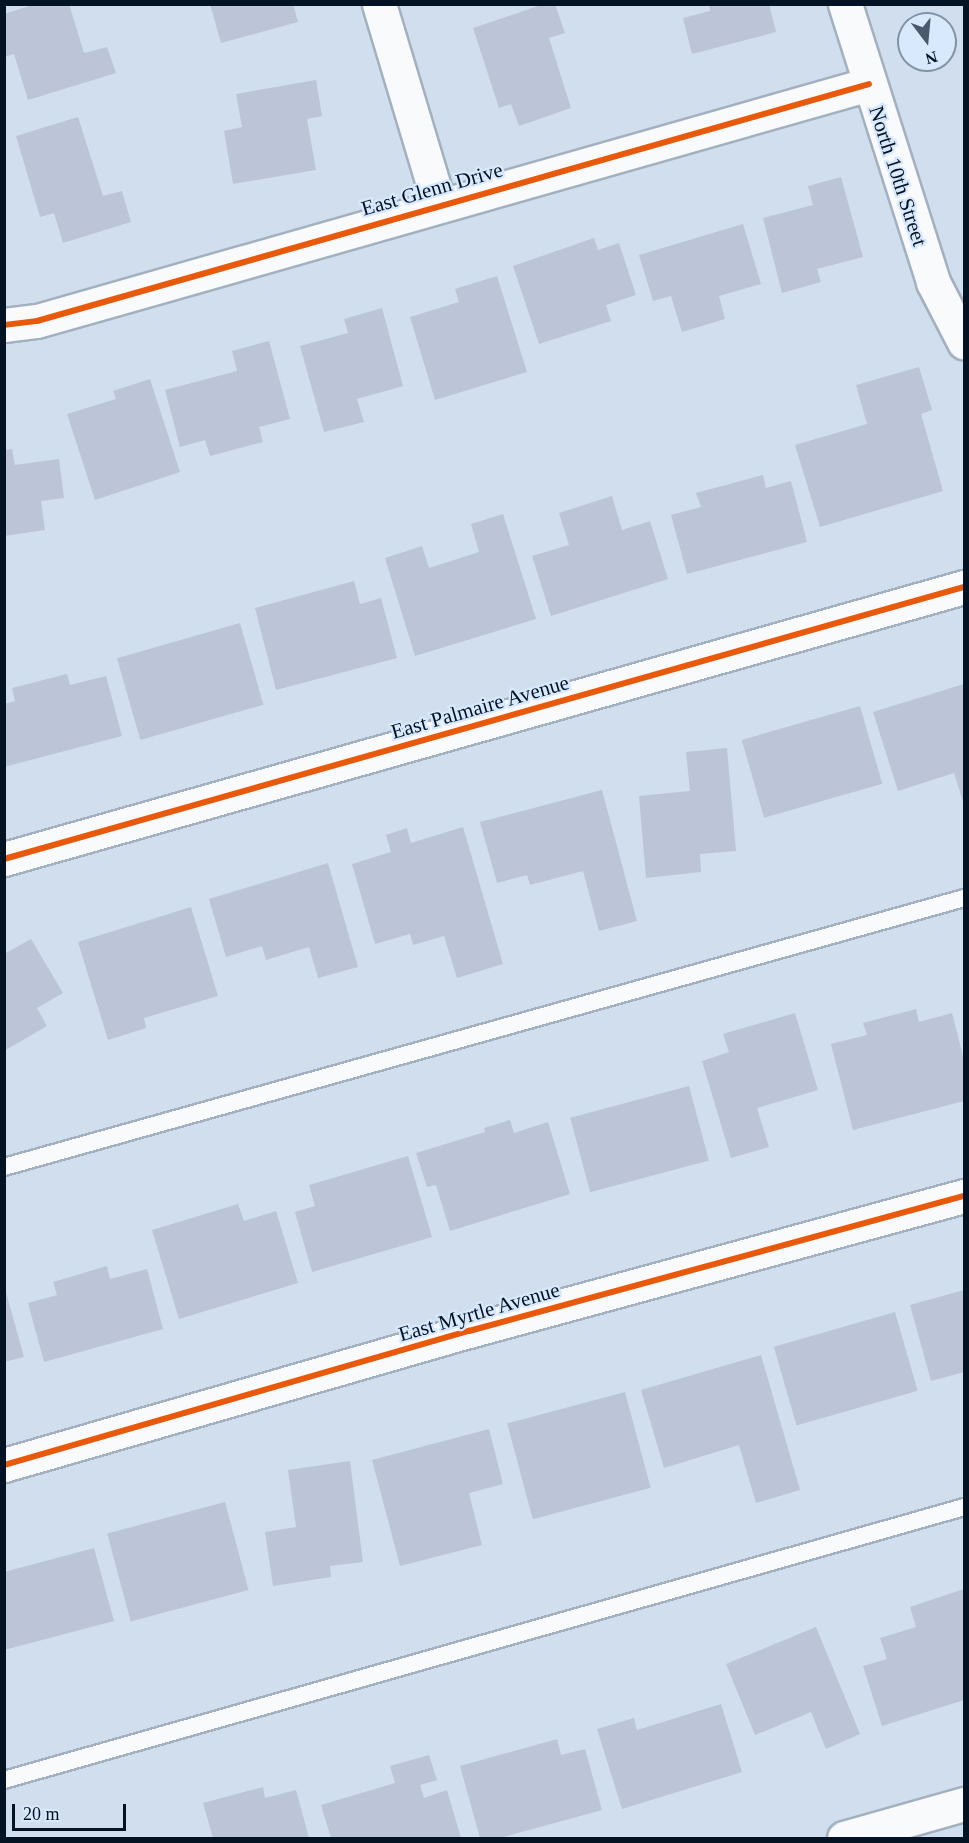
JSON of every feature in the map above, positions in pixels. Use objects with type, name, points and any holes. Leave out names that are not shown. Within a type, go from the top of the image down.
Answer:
[{"type":"street","points":[[379,4],[439,204]]},
{"type":"street","name":"North 10th Street","points":[[845,4],[933,282],[964,342]]},
{"type":"street","name":"East Glenn Drive","points":[[4,326],[37,321],[439,204],[869,84]]},
{"type":"street","name":"East Palmaire Avenue","points":[[4,859],[964,587]]},
{"type":"street","name":"East Myrtle Avenue","points":[[4,1465],[469,1331],[964,1196]]},
{"type":"street","points":[[844,1839],[964,1804]]},
{"type":"lane","points":[[4,1167],[964,898]]},
{"type":"lane","points":[[4,1780],[964,1507]]},
{"type":"building","points":[[36,4],[69,4],[84,53],[107,47],[116,73],[28,100],[14,54],[4,57],[4,14]]},
{"type":"building","points":[[210,4],[293,4],[298,22],[221,43]]},
{"type":"building","points":[[544,4],[555,4],[565,33],[549,38],[571,108],[519,126],[511,104],[499,108],[473,28]]},
{"type":"building","points":[[709,4],[769,4],[776,32],[692,54],[683,18],[710,11]]},
{"type":"building","points":[[316,80],[322,116],[307,119],[316,170],[233,184],[224,131],[242,127],[236,94]]},
{"type":"building","points":[[78,117],[103,196],[122,191],[131,222],[63,243],[54,213],[40,217],[16,136]]},
{"type":"building","points":[[841,177],[863,257],[817,269],[821,282],[782,293],[763,218],[813,205],[808,186]]},
{"type":"building","points":[[743,224],[761,284],[719,296],[725,319],[682,332],[671,296],[653,301],[639,255]]},
{"type":"building","points":[[594,238],[598,250],[619,243],[636,295],[606,305],[611,321],[539,344],[513,266]]},
{"type":"building","points":[[497,276],[527,372],[435,400],[410,317],[459,302],[455,289]]},
{"type":"building","points":[[382,308],[403,386],[357,399],[364,422],[324,432],[300,346],[348,333],[344,319]]},
{"type":"building","points":[[269,341],[290,419],[259,427],[263,442],[210,456],[205,440],[180,447],[165,390],[237,371],[232,351]]},
{"type":"building","points":[[919,367],[932,410],[921,414],[943,491],[820,527],[795,445],[867,424],[856,385]]},
{"type":"building","points":[[150,379],[180,472],[95,500],[67,414],[116,399],[113,391]]},
{"type":"building","points":[[12,449],[15,465],[59,459],[64,498],[41,501],[45,530],[4,536],[4,450]]},
{"type":"building","points":[[763,475],[766,488],[791,481],[807,542],[687,574],[671,515],[701,507],[696,493]]},
{"type":"building","points":[[612,496],[622,530],[650,521],[668,579],[551,616],[532,556],[569,545],[559,513]]},
{"type":"building","points":[[503,514],[536,619],[415,656],[385,558],[422,546],[429,568],[479,552],[471,524]]},
{"type":"building","points":[[354,581],[360,604],[381,598],[397,658],[276,690],[255,608]]},
{"type":"building","points":[[240,623],[263,705],[140,740],[117,658]]},
{"type":"building","points":[[67,674],[70,685],[106,676],[122,736],[4,767],[4,704],[15,701],[12,688]]},
{"type":"building","points":[[964,684],[964,805],[954,773],[898,791],[873,712]]},
{"type":"building","points":[[860,706],[882,784],[764,818],[742,740]]},
{"type":"building","points":[[727,748],[736,851],[700,854],[701,872],[646,878],[639,796],[690,791],[686,752]]},
{"type":"building","points":[[602,790],[637,921],[599,931],[583,871],[530,885],[527,875],[497,883],[480,822]]},
{"type":"building","points":[[463,827],[503,964],[457,978],[444,936],[413,945],[410,934],[375,944],[352,864],[391,852],[386,835],[407,828],[411,843]]},
{"type":"building","points":[[328,863],[358,967],[318,978],[309,947],[266,960],[262,946],[226,957],[209,899]]},
{"type":"building","points":[[191,907],[218,996],[144,1018],[146,1028],[108,1040],[78,942]]},
{"type":"building","points":[[31,939],[63,993],[37,1008],[47,1026],[4,1051],[4,954]]},
{"type":"building","points":[[916,1009],[919,1022],[952,1013],[964,1060],[964,1101],[853,1130],[831,1044],[867,1035],[863,1023]]},
{"type":"building","points":[[795,1013],[818,1090],[757,1108],[769,1147],[731,1158],[702,1061],[729,1052],[723,1034]]},
{"type":"building","points":[[689,1086],[709,1160],[590,1192],[570,1118]]},
{"type":"building","points":[[510,1120],[514,1133],[548,1122],[570,1194],[450,1231],[436,1185],[427,1187],[416,1153],[485,1132],[484,1128]]},
{"type":"building","points":[[408,1156],[432,1237],[312,1272],[295,1212],[315,1206],[309,1185]]},
{"type":"building","points":[[238,1204],[244,1221],[276,1211],[298,1283],[179,1319],[152,1230]]},
{"type":"building","points":[[107,1266],[110,1279],[147,1269],[163,1329],[44,1362],[28,1303],[57,1295],[53,1282]]},
{"type":"building","points":[[4,1285],[24,1357],[4,1362]]},
{"type":"building","points":[[964,1290],[964,1372],[931,1381],[910,1305]]},
{"type":"building","points":[[895,1312],[918,1391],[796,1426],[774,1347]]},
{"type":"building","points":[[761,1355],[800,1490],[756,1503],[739,1445],[664,1468],[641,1390]]},
{"type":"building","points":[[625,1392],[651,1488],[533,1519],[507,1424]]},
{"type":"building","points":[[489,1429],[503,1484],[469,1493],[482,1545],[400,1566],[372,1460]]},
{"type":"building","points":[[350,1461],[363,1562],[330,1566],[331,1577],[273,1586],[265,1532],[296,1527],[288,1470]]},
{"type":"building","points":[[225,1502],[249,1590],[131,1621],[107,1534]]},
{"type":"building","points":[[94,1548],[114,1621],[4,1650],[4,1572]]},
{"type":"building","points":[[964,1589],[964,1700],[882,1726],[863,1666],[887,1659],[880,1638],[916,1627],[910,1607]]},
{"type":"building","points":[[816,1627],[860,1734],[826,1749],[811,1712],[755,1735],[726,1664]]},
{"type":"building","points":[[721,1704],[742,1772],[622,1809],[597,1729],[634,1718],[637,1730]]},
{"type":"building","points":[[557,1739],[561,1755],[585,1749],[602,1810],[500,1838],[480,1838],[460,1766]]},
{"type":"building","points":[[429,1755],[437,1780],[420,1785],[424,1798],[447,1790],[461,1838],[331,1838],[321,1805],[395,1783],[390,1766]]},
{"type":"building","points":[[263,1787],[265,1798],[296,1790],[309,1838],[213,1838],[203,1803]]},
{"type":"cycle path","points":[[4,325],[37,321],[869,84]]},
{"type":"cycle path","points":[[4,859],[964,587]]},
{"type":"cycle path","points":[[4,1465],[469,1331],[964,1196]]}]
